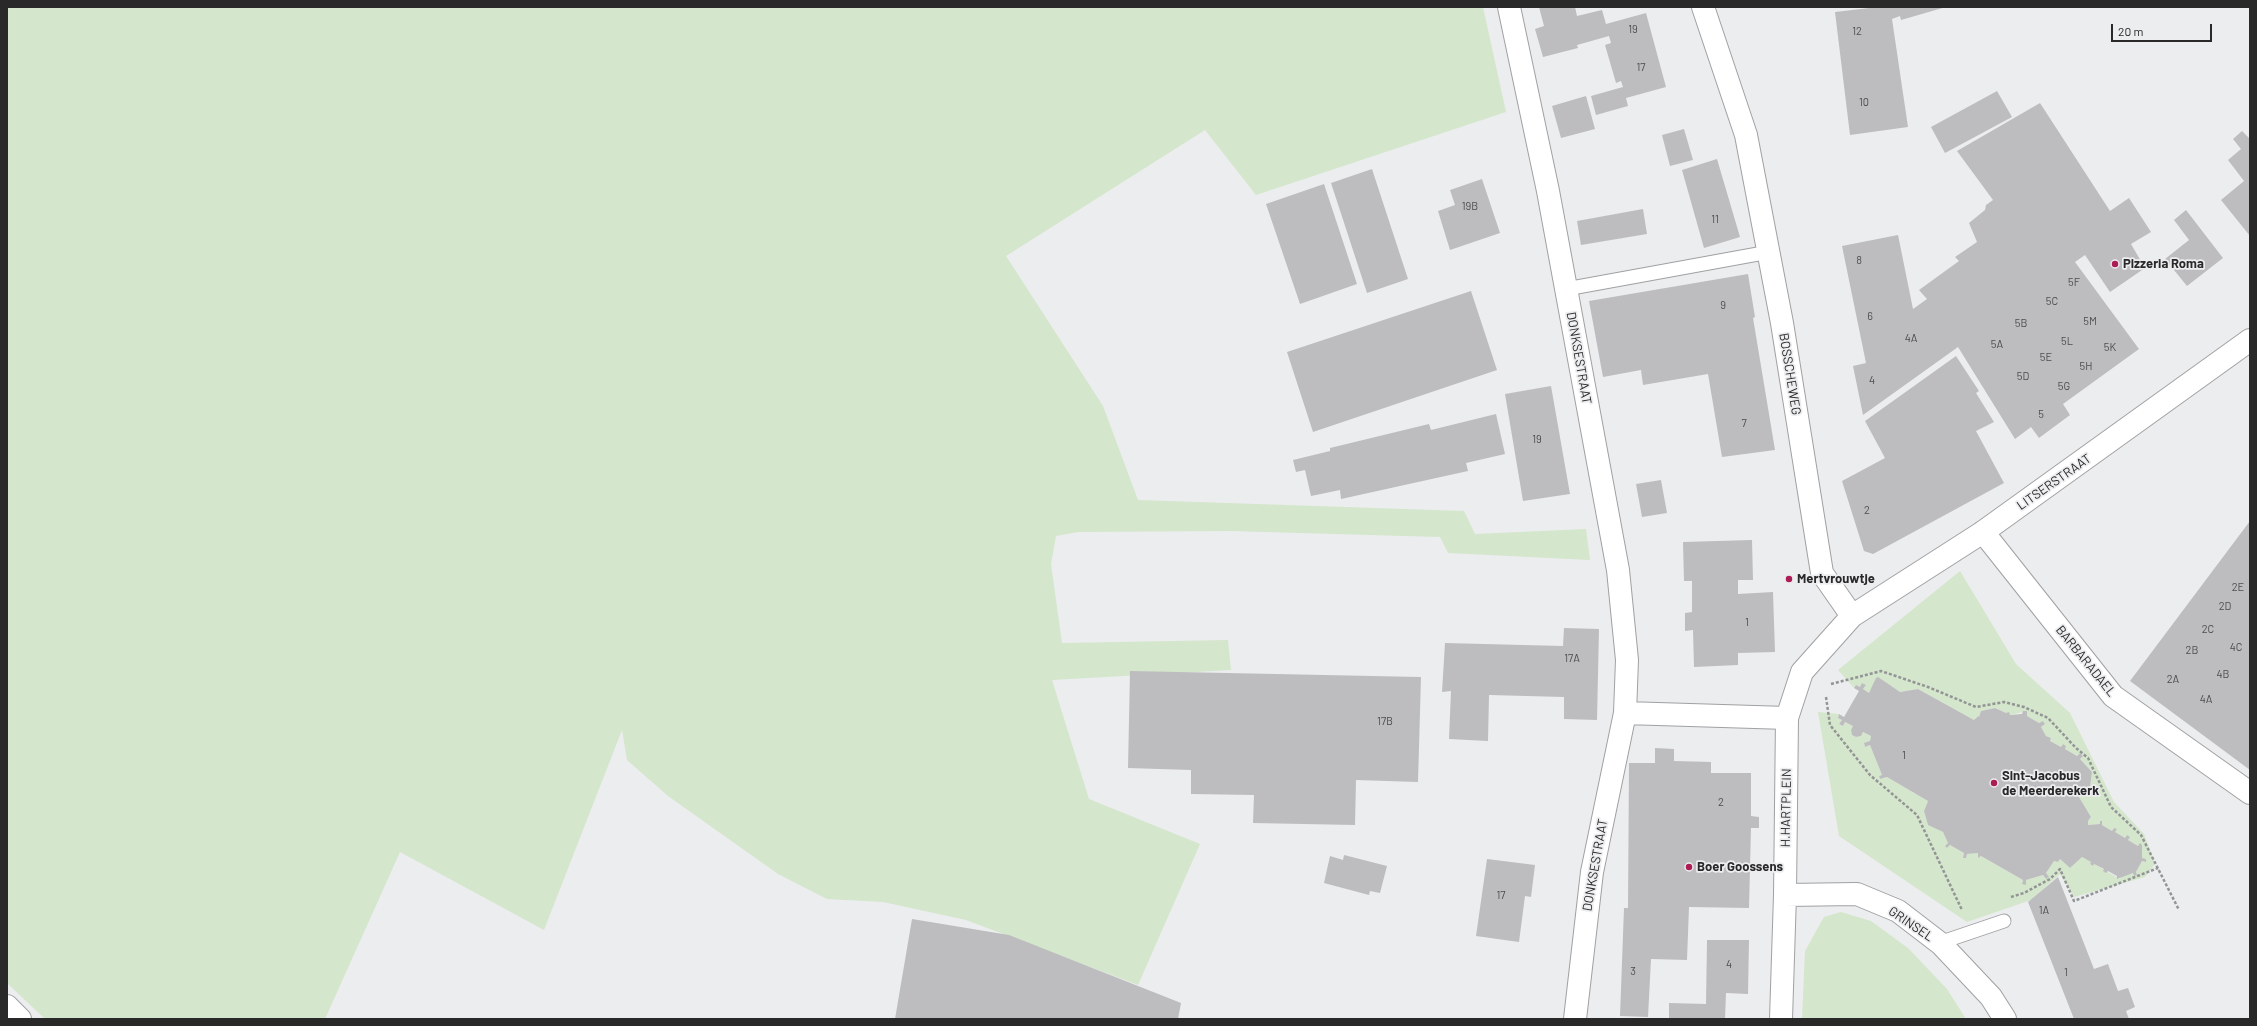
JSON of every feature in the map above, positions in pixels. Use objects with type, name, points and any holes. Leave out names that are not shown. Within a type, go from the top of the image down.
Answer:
[{"type":"street","name":"DONKSESTRAAT","points":[[1509,7],[1548,191],[1618,570],[1627,660],[1625,712],[1592,872],[1575,1019]]},
{"type":"street","name":"BOSSCHEWEG","points":[[1703,7],[1746,135],[1783,330],[1822,573],[1852,616]]},
{"type":"street","name":"LITSERSTRAAT","points":[[1852,616],[1983,532],[2250,340]]},
{"type":"street","name":"BARBARADAEL","points":[[1983,532],[2113,696],[2250,794]]},
{"type":"street","points":[[1625,712],[1786,718],[1802,672],[1852,616]]},
{"type":"street","name":"H.HARTPLEIN","points":[[1780,1019],[1785,895],[1786,718]]},
{"type":"street","name":"GRINSEL","points":[[1785,895],[1857,894],[1898,911],[1939,943],[1990,997],[2005,1019]]},
{"type":"street","points":[[7,1006],[20,1019]]},
{"type":"lane","points":[[1566,289],[1768,252]]},
{"type":"lane","points":[[1939,943],[2004,921]]},
{"type":"path","points":[[1823,687],[1881,671],[1928,687],[1976,707],[2004,702],[2024,707],[2048,718],[2076,748],[2088,758],[2111,808],[2141,835],[2180,910]]},
{"type":"path","points":[[1802,672],[1823,687],[1830,725],[1870,775],[1917,815],[1962,910]]},
{"type":"path","points":[[2003,899],[2024,893],[2050,879],[2060,869],[2074,901],[2158,868]]},
{"type":"path","points":[[1958,916],[1962,910],[1969,908]]},
{"type":"green space","points":[[7,7],[1483,7],[1506,112],[1256,195],[1205,130],[1006,256],[1103,406],[1138,500],[1464,511],[1475,534],[1586,529],[1590,560],[1448,553],[1440,537],[1231,531],[1078,532],[1056,536],[1051,564],[1062,643],[1228,640],[1231,670],[1052,680],[1089,799],[1200,844],[1138,985],[966,920],[883,902],[827,899],[778,874],[668,796],[627,760],[622,730],[544,930],[400,852],[325,1019],[45,1019],[7,983]]},
{"type":"green space","points":[[1960,571],[2016,664],[2070,713],[2114,802],[2144,834],[2155,864],[2145,877],[2074,897],[2060,874],[2031,900],[1967,922],[1839,836],[1818,712],[1839,714],[1838,718],[1842,720],[1839,724],[1843,726],[1845,722],[1853,726],[1851,730],[1852,735],[1856,737],[1861,736],[1863,732],[1871,736],[1870,741],[1864,744],[1865,747],[1870,745],[1882,775],[1879,776],[1880,779],[1887,777],[1928,801],[1924,811],[1928,825],[1943,832],[1948,843],[1945,846],[1947,848],[1950,845],[1964,853],[1963,858],[1966,858],[1967,854],[1978,853],[1978,858],[1981,856],[2023,880],[2022,884],[2026,880],[2043,875],[2046,879],[2048,877],[2046,873],[2054,861],[2058,862],[2060,859],[2070,868],[2082,857],[2091,862],[2090,864],[2093,866],[2094,864],[2120,879],[2121,876],[2133,873],[2134,876],[2137,875],[2136,872],[2142,861],[2145,862],[2146,859],[2142,858],[2142,845],[2140,844],[2138,846],[2128,840],[2130,837],[2127,835],[2125,838],[2115,832],[2116,829],[2114,828],[2112,831],[2102,825],[2102,821],[2100,824],[2088,825],[2088,821],[2091,817],[2079,797],[2088,790],[2092,794],[2094,791],[2090,787],[2092,772],[2080,759],[2083,756],[2080,753],[2077,756],[2065,749],[2066,746],[2063,744],[2061,747],[2050,741],[2051,738],[2046,736],[2041,727],[2045,724],[2043,721],[2039,723],[2027,716],[2027,711],[2010,715],[1995,708],[1981,711],[1979,717],[1977,716],[1974,720],[1918,689],[1900,692],[1879,679],[1869,693],[1863,689],[1866,685],[1863,683],[1860,687],[1856,685],[1854,688],[1838,670]]},
{"type":"green space","points":[[1841,912],[1871,921],[1908,948],[1947,989],[1966,1019],[1802,1019],[1805,951],[1824,917]]},
{"type":"building","points":[[1539,7],[1575,7],[1577,16],[1602,10],[1606,24],[1646,13],[1666,87],[1626,98],[1628,106],[1596,115],[1591,96],[1623,87],[1621,81],[1616,83],[1605,45],[1611,43],[1609,36],[1577,45],[1578,48],[1543,57],[1535,29],[1544,26]]},
{"type":"building","points":[[1878,7],[1946,7],[1901,20],[1900,16],[1892,19],[1908,127],[1850,135],[1835,12]]},
{"type":"building","points":[[1997,91],[2012,117],[1945,153],[1931,127]]},
{"type":"building","points":[[1586,96],[1595,129],[1561,138],[1552,106]]},
{"type":"building","points":[[2040,103],[2110,211],[2129,198],[2151,232],[2131,244],[2145,268],[2110,292],[2085,255],[2075,262],[2139,349],[2063,404],[2070,415],[2039,438],[2031,427],[2015,439],[1958,347],[1863,415],[1853,366],[1866,363],[1842,246],[1898,235],[1913,309],[1927,299],[1919,290],[1959,261],[1955,257],[1977,242],[1969,223],[1985,210],[1986,205],[1993,200],[1957,151]]},
{"type":"building","points":[[1684,129],[1693,160],[1670,166],[1662,135]]},
{"type":"building","points":[[2242,131],[2250,139],[2250,236],[2221,200],[2244,181],[2228,160],[2241,149],[2233,139]]},
{"type":"building","points":[[1717,159],[1740,237],[1704,248],[1682,170]]},
{"type":"building","points":[[1372,169],[1408,279],[1367,293],[1331,183]]},
{"type":"building","points":[[1482,179],[1500,233],[1450,250],[1438,211],[1455,205],[1450,190]]},
{"type":"building","points":[[1324,184],[1357,284],[1300,304],[1266,204]]},
{"type":"building","points":[[1643,209],[1647,234],[1581,245],[1577,221]]},
{"type":"building","points":[[2186,210],[2223,258],[2187,286],[2165,259],[2189,240],[2174,220]]},
{"type":"building","points":[[1748,274],[1755,317],[1753,318],[1775,450],[1722,457],[1708,374],[1643,385],[1641,370],[1603,377],[1589,301]]},
{"type":"building","points":[[1471,291],[1497,370],[1313,432],[1287,352]]},
{"type":"building","points":[[1956,356],[1979,391],[1976,393],[1994,422],[1976,431],[2004,483],[1873,554],[1864,551],[1842,481],[1885,458],[1865,421]]},
{"type":"building","points":[[1551,386],[1570,494],[1523,501],[1505,394]]},
{"type":"building","points":[[1496,414],[1505,454],[1466,463],[1468,471],[1341,499],[1340,490],[1311,496],[1305,470],[1296,472],[1293,460],[1330,451],[1330,448],[1429,424],[1431,430]]},
{"type":"building","points":[[1661,480],[1667,513],[1642,517],[1636,484]]},
{"type":"building","points":[[2250,521],[2250,770],[2130,681]]},
{"type":"building","points":[[1752,540],[1753,580],[1738,580],[1738,594],[1773,592],[1775,652],[1738,653],[1738,665],[1694,667],[1693,630],[1685,631],[1685,613],[1692,612],[1692,581],[1684,581],[1683,542]]},
{"type":"building","points":[[1564,628],[1599,629],[1597,720],[1564,719],[1564,697],[1489,695],[1488,741],[1449,739],[1451,691],[1442,692],[1445,643],[1563,646]]},
{"type":"building","points":[[1130,671],[1421,677],[1418,782],[1356,780],[1355,825],[1253,823],[1254,795],[1191,794],[1191,770],[1128,768]]},
{"type":"building","name":"Sint-Jacobus de Meerderekerk","points":[[1878,677],[1900,692],[1918,689],[1974,720],[1978,716],[1979,717],[1981,711],[1995,708],[2006,713],[2009,712],[2010,715],[2022,714],[2023,711],[2027,711],[2027,716],[2039,723],[2043,721],[2045,724],[2041,727],[2046,736],[2051,738],[2050,741],[2061,747],[2063,744],[2066,746],[2065,749],[2077,756],[2080,753],[2083,756],[2080,759],[2092,772],[2090,787],[2094,790],[2092,794],[2088,790],[2079,797],[2091,817],[2088,821],[2088,825],[2100,824],[2100,821],[2102,821],[2102,825],[2112,831],[2114,828],[2117,829],[2115,832],[2125,838],[2127,835],[2130,837],[2128,840],[2138,846],[2140,843],[2142,845],[2142,858],[2146,859],[2146,862],[2142,861],[2136,872],[2137,875],[2134,876],[2133,873],[2117,879],[2117,876],[2108,871],[2106,873],[2103,871],[2104,869],[2094,864],[2093,866],[2090,864],[2091,862],[2082,857],[2070,868],[2060,859],[2058,862],[2054,861],[2046,873],[2049,877],[2046,879],[2043,875],[2026,880],[2026,885],[2022,884],[2023,880],[1981,856],[1978,858],[1978,853],[1967,854],[1966,858],[1963,858],[1964,853],[1950,845],[1947,848],[1945,846],[1948,843],[1943,832],[1928,825],[1924,811],[1928,801],[1887,777],[1880,779],[1879,776],[1882,775],[1870,745],[1865,747],[1864,743],[1870,741],[1871,736],[1863,732],[1861,736],[1856,737],[1852,735],[1851,730],[1853,726],[1845,722],[1843,726],[1839,724],[1842,720],[1838,718],[1839,714],[1844,717],[1859,691],[1854,688],[1856,685],[1860,687],[1862,683],[1866,685],[1863,689],[1869,693],[1876,678]]},
{"type":"building","name":"Boer Goossens","points":[[1655,748],[1674,749],[1674,761],[1711,762],[1711,773],[1751,773],[1751,816],[1759,817],[1759,828],[1751,828],[1749,908],[1689,907],[1687,960],[1651,959],[1648,1017],[1620,1016],[1624,908],[1628,908],[1629,763],[1655,763]]},
{"type":"building","points":[[1344,855],[1387,866],[1380,893],[1370,891],[1369,895],[1324,883],[1330,856],[1343,860]]},
{"type":"building","points":[[1487,859],[1535,865],[1531,897],[1525,896],[1519,942],[1476,936]]},
{"type":"building","points":[[2058,877],[2094,969],[2108,964],[2118,991],[2128,988],[2135,1007],[2126,1011],[2129,1019],[2074,1019],[2028,902]]},
{"type":"building","points":[[912,919],[1009,935],[1181,1003],[1178,1019],[895,1019]]},
{"type":"building","points":[[1707,940],[1749,940],[1748,994],[1726,993],[1725,1019],[1669,1019],[1669,1003],[1706,1004]]},
{"type":"place","name":"Pizzeria Roma","points":[[2115,264]]},
{"type":"place","name":"Mertvrouwtje","points":[[1789,579]]},
{"type":"place","name":"Sint-Jacobus de Meerderekerk","points":[[1994,783]]},
{"type":"place","name":"Boer Goossens","points":[[1689,867]]}]
